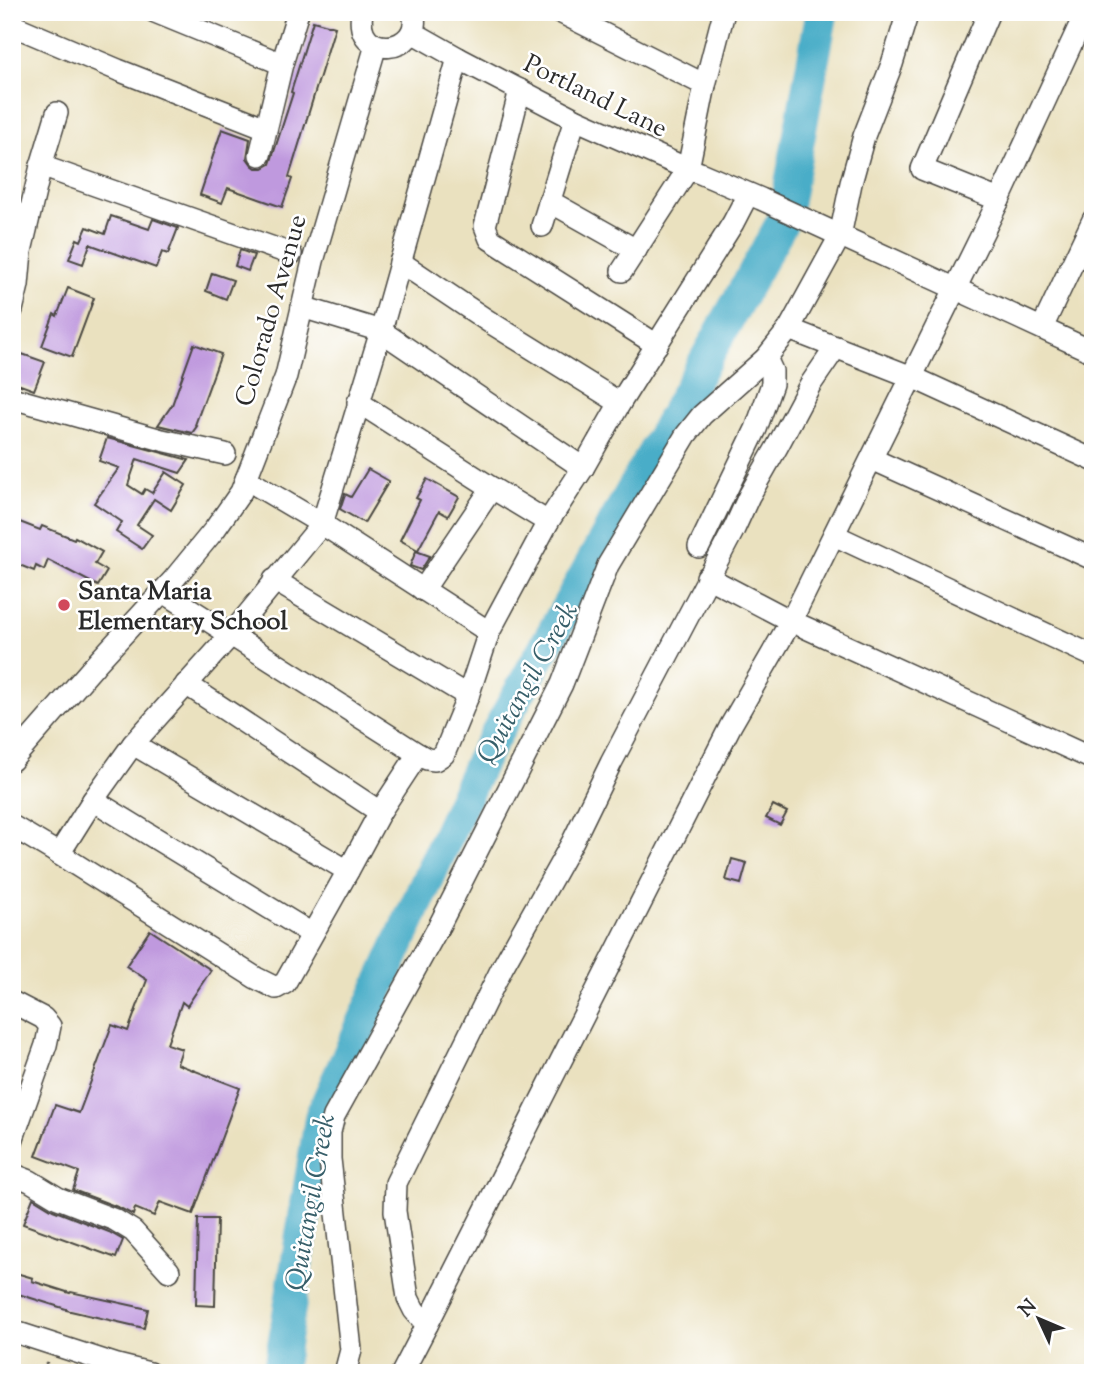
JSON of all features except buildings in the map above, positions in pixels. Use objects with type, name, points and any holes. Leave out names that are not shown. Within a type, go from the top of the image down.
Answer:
[{"type":"street","points":[[155,12],[282,64]]},
{"type":"street","points":[[260,155],[282,64],[298,12]]},
{"type":"street","points":[[362,12],[360,23],[365,36],[376,45],[390,48],[403,43],[412,22]]},
{"type":"street","points":[[560,12],[705,85]]},
{"type":"street","points":[[345,1373],[351,1350],[330,1158],[330,1132],[334,1116],[439,926],[562,684],[608,565],[686,435],[702,415],[766,358],[789,329],[851,183],[864,136],[892,64],[908,12]]},
{"type":"street","points":[[989,12],[922,169],[999,200]]},
{"type":"street","points":[[402,1373],[731,725],[791,621],[999,200],[1086,12]]},
{"type":"street","points":[[621,271],[688,169],[719,14]]},
{"type":"street","name":"Portland Lane","points":[[412,22],[458,58],[575,119],[755,196],[1093,352]]},
{"type":"street","points":[[12,25],[266,128]]},
{"type":"street","name":"Colorado Avenue","points":[[12,760],[215,529],[241,492],[286,376],[313,261],[376,45]]},
{"type":"street","points":[[59,854],[132,744],[230,636],[322,524],[381,331],[458,58]]},
{"type":"street","points":[[520,90],[485,226],[491,239],[657,345]]},
{"type":"street","points":[[12,310],[18,285],[20,251],[57,113]]},
{"type":"street","points":[[541,226],[575,119]]},
{"type":"street","points":[[41,166],[291,254]]},
{"type":"street","points":[[162,591],[427,760],[435,760],[444,754],[468,696],[489,632],[548,522],[733,223],[755,196]]},
{"type":"street","points":[[549,201],[636,250]]},
{"type":"street","points":[[1042,328],[1093,220]]},
{"type":"street","points":[[400,262],[488,321],[620,403]]},
{"type":"street","points":[[302,307],[381,331],[583,468]]},
{"type":"street","points":[[789,329],[912,377],[1093,460]]},
{"type":"street","points":[[427,1325],[408,1298],[395,1211],[396,1184],[502,968],[573,841],[749,496],[810,385],[836,347]]},
{"type":"street","points":[[699,547],[760,418],[772,384],[772,371],[766,358]]},
{"type":"street","points":[[12,398],[162,440],[225,454]]},
{"type":"street","points":[[358,402],[548,522]]},
{"type":"street","points":[[872,459],[1093,559]]},
{"type":"street","points":[[246,479],[322,524],[489,632]]},
{"type":"street","points":[[424,590],[492,488]]},
{"type":"street","points":[[834,535],[1093,656]]},
{"type":"street","points":[[707,577],[791,621],[1093,759]]},
{"type":"street","points":[[274,580],[468,696]]},
{"type":"street","points":[[186,684],[380,812]]},
{"type":"street","points":[[132,744],[348,871]]},
{"type":"street","points":[[12,826],[276,988],[285,983],[380,812],[418,754]]},
{"type":"street","points":[[93,800],[312,934]]},
{"type":"street","points":[[12,1002],[43,1018],[50,1026],[46,1045],[12,1141]]},
{"type":"street","points":[[12,1174],[30,1181],[58,1198],[115,1220],[133,1231],[169,1270]]},
{"type":"street","points":[[12,1331],[117,1366],[149,1373]]},
{"type":"waterway","name":"Quitangil Creek","points":[[279,1373],[321,1116],[482,759],[784,219],[822,12]]},
{"type":"place","name":"Santa Maria Elementary School","points":[[64,605]]}]
